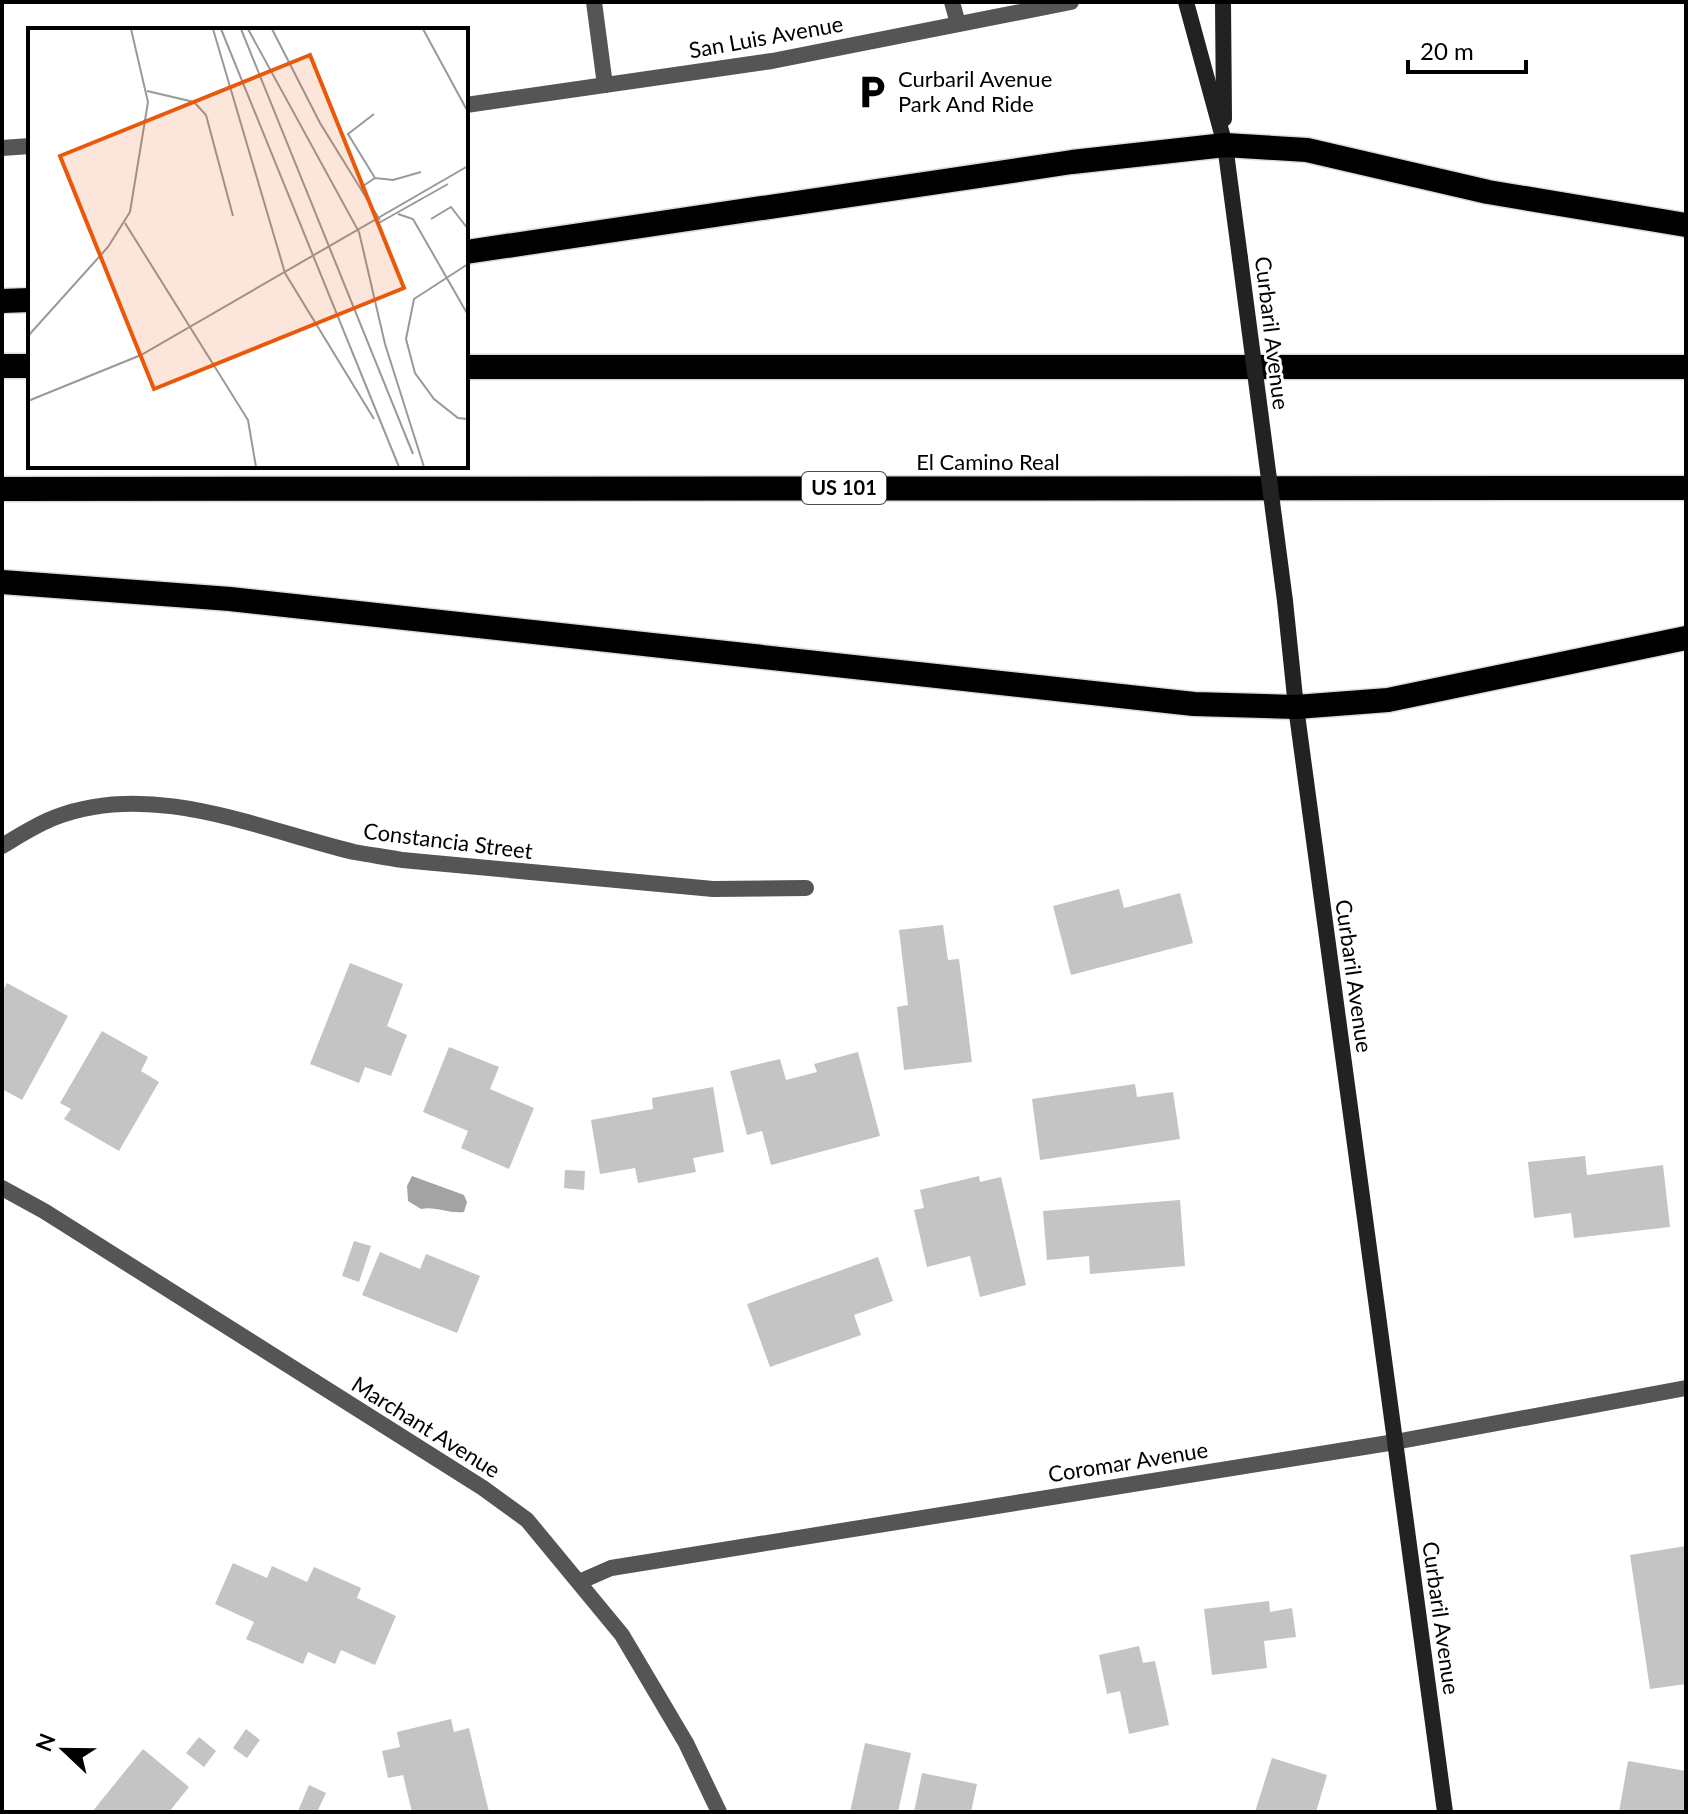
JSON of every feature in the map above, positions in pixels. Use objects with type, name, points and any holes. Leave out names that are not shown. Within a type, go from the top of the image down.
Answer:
[{"type":"highway","points":[[468,252],[1056,164],[1225,145],[1307,150],[1488,192],[1686,225]]},
{"type":"highway","points":[[2,301],[28,300]]},
{"type":"highway","points":[[2,366],[28,366]]},
{"type":"highway","points":[[468,367],[1686,367]]},
{"type":"highway","name":"El Camino Real","points":[[2,489],[1686,488]]},
{"type":"highway","points":[[2,582],[230,599],[1194,704],[1296,707],[1388,700],[1686,638]]},
{"type":"main road","name":"Curbaril Avenue","points":[[1186,2],[1225,145]]},
{"type":"main road","name":"Curbaril Avenue","points":[[1223,2],[1225,145],[1296,707],[1445,1812]]},
{"type":"street","points":[[594,2],[605,85]]},
{"type":"street","points":[[952,2],[958,24]]},
{"type":"street","name":"San Luis Avenue","points":[[468,105],[772,61],[1071,2]]},
{"type":"street","points":[[2,148],[28,146]]},
{"type":"street","name":"Constancia Street","points":[[2,846],[56,817],[112,804],[153,804],[220,816],[354,852],[402,860],[713,889],[806,888]]},
{"type":"street","name":"Marchant Avenue","points":[[2,1188],[44,1211],[483,1488],[527,1520],[622,1635],[686,1743],[719,1812]]},
{"type":"street","name":"Coromar Avenue","points":[[579,1582],[611,1568],[1395,1442],[1686,1388]]},
{"type":"shaded area","points":[[412,1176],[464,1195],[467,1202],[464,1212],[421,1209],[408,1201],[407,1186]]},
{"type":"building","points":[[1119,889],[1124,908],[1180,893],[1193,943],[1071,975],[1053,906]]},
{"type":"building","points":[[943,925],[948,960],[959,959],[972,1062],[904,1070],[897,1007],[908,1005],[899,930]]},
{"type":"building","points":[[350,963],[403,984],[387,1026],[407,1035],[391,1076],[365,1067],[359,1083],[310,1064]]},
{"type":"building","points":[[7,983],[68,1016],[22,1100],[2,1089],[2,993]]},
{"type":"building","points":[[102,1031],[148,1057],[141,1071],[159,1082],[119,1151],[64,1119],[71,1109],[60,1103]]},
{"type":"building","points":[[449,1047],[499,1067],[490,1089],[534,1108],[509,1169],[461,1148],[468,1131],[423,1112]]},
{"type":"building","points":[[858,1052],[880,1136],[771,1165],[762,1131],[747,1135],[730,1071],[780,1059],[786,1080],[817,1072],[814,1064]]},
{"type":"building","points":[[1135,1084],[1137,1097],[1173,1092],[1180,1139],[1040,1160],[1032,1099]]},
{"type":"building","points":[[713,1087],[724,1152],[693,1158],[696,1172],[638,1183],[635,1168],[600,1174],[591,1120],[653,1109],[652,1098]]},
{"type":"building","points":[[1585,1156],[1587,1175],[1663,1165],[1670,1227],[1574,1238],[1571,1213],[1534,1218],[1528,1162]]},
{"type":"building","points":[[565,1170],[585,1171],[584,1190],[564,1188]]},
{"type":"building","points":[[979,1176],[980,1182],[1001,1177],[1026,1285],[980,1297],[970,1256],[927,1267],[914,1210],[924,1208],[920,1190]]},
{"type":"building","points":[[1180,1200],[1185,1266],[1090,1274],[1089,1256],[1047,1260],[1043,1211]]},
{"type":"building","points":[[354,1241],[371,1246],[359,1282],[342,1276]]},
{"type":"building","points":[[380,1252],[420,1269],[426,1254],[480,1276],[457,1333],[362,1295]]},
{"type":"building","points":[[878,1257],[893,1301],[854,1315],[861,1335],[770,1367],[747,1304]]},
{"type":"building","points":[[1686,1546],[1686,1684],[1650,1689],[1630,1555]]},
{"type":"building","points":[[233,1563],[267,1578],[272,1566],[307,1582],[314,1567],[361,1588],[357,1598],[396,1616],[375,1665],[341,1650],[335,1664],[308,1652],[303,1664],[246,1639],[254,1622],[215,1604]]},
{"type":"building","points":[[1269,1601],[1270,1612],[1292,1608],[1296,1637],[1264,1641],[1267,1668],[1212,1675],[1204,1609]]},
{"type":"building","points":[[1139,1646],[1143,1663],[1155,1661],[1169,1725],[1129,1734],[1120,1691],[1107,1694],[1099,1655]]},
{"type":"building","points":[[451,1719],[454,1732],[469,1728],[489,1812],[412,1812],[403,1775],[388,1778],[382,1751],[400,1747],[397,1732]]},
{"type":"building","points":[[246,1729],[260,1740],[247,1758],[233,1748]]},
{"type":"building","points":[[199,1737],[216,1751],[204,1767],[186,1753]]},
{"type":"building","points":[[865,1743],[911,1753],[898,1812],[850,1812]]},
{"type":"building","points":[[143,1749],[189,1787],[169,1812],[92,1812]]},
{"type":"building","points":[[1272,1758],[1327,1775],[1316,1812],[1255,1812]]},
{"type":"building","points":[[1628,1761],[1686,1771],[1686,1812],[1619,1812]]},
{"type":"building","points":[[922,1773],[977,1784],[971,1812],[914,1812]]},
{"type":"building","points":[[309,1785],[326,1793],[317,1812],[298,1811]]},
{"type":"place","name":"Curbaril Avenue Park And Ride","points":[[872,92]]}]
